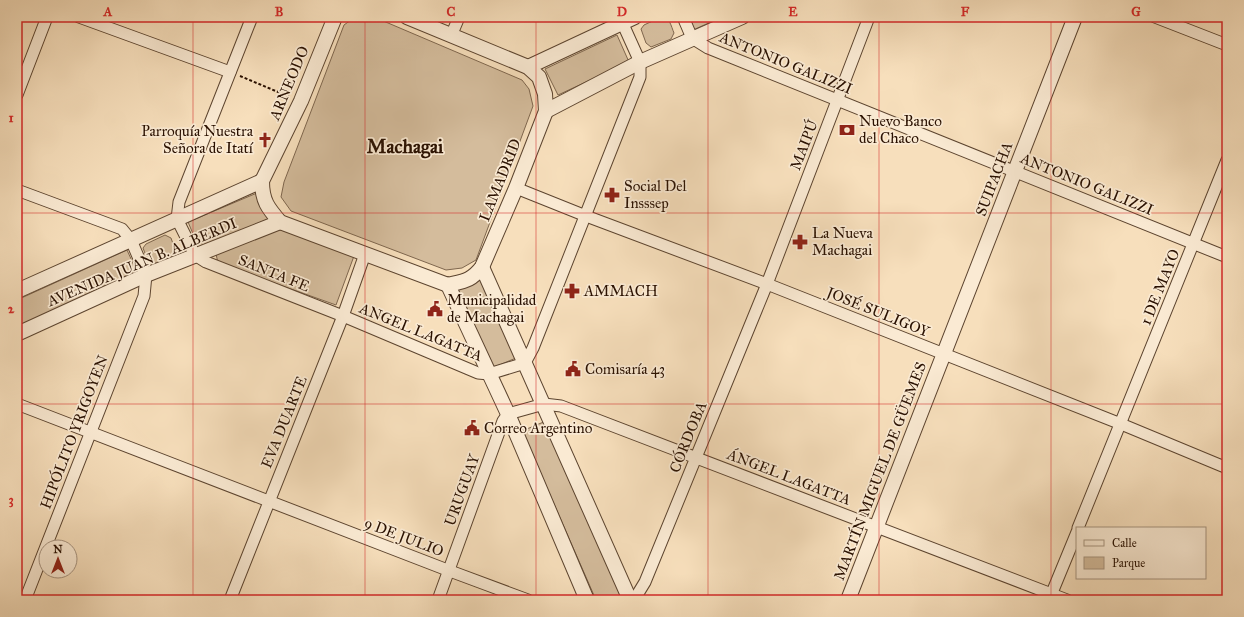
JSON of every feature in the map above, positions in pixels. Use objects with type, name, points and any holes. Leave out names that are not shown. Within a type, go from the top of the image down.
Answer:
[{"type":"street","points":[[17,95],[47,17]]},
{"type":"street","points":[[79,17],[230,72]]},
{"type":"street","points":[[195,255],[177,219],[179,202],[252,17]]},
{"type":"street","name":"ARNEODO","points":[[262,182],[302,101],[335,17]]},
{"type":"street","points":[[407,17],[528,67],[623,19],[640,62],[640,77],[533,348],[525,363],[490,374]]},
{"type":"street","points":[[451,36],[459,17]]},
{"type":"street","points":[[683,17],[692,38]]},
{"type":"street","points":[[546,111],[640,62],[742,17]]},
{"type":"street","name":"MAIPÚ","points":[[767,284],[868,17]]},
{"type":"street","name":"SUIPACHA","points":[[944,354],[1075,17]]},
{"type":"street","points":[[1155,17],[1227,45]]},
{"type":"street","name":"ANTONIO GALIZZI","points":[[692,38],[708,48],[1227,257]]},
{"type":"street","name":"LAMADRID","points":[[448,285],[468,281],[476,276],[482,267],[516,188],[546,111],[545,94],[539,77],[528,67]]},
{"type":"street","name":"1 DE MAYO","points":[[1078,527],[1227,160]]},
{"type":"street","points":[[262,182],[262,194],[267,207],[280,222],[448,285],[508,414],[587,600]]},
{"type":"street","name":"AVENIDA JUAN B. ALBERDI","points":[[17,291],[262,182]]},
{"type":"street","name":"JOSÉ SULIGOY","points":[[516,188],[767,284],[1121,424],[1227,468]]},
{"type":"street","points":[[17,190],[122,229],[131,240],[146,275]]},
{"type":"street","name":"AVENIDA JUAN B. ALBERDI","points":[[17,334],[146,275],[280,222]]},
{"type":"street","name":"EVA DUARTE","points":[[230,600],[365,254]]},
{"type":"street","name":"SANTA FE","points":[[195,255],[206,262],[342,316]]},
{"type":"street","points":[[482,267],[630,600]]},
{"type":"street","name":"HIPÓLITO YRIGOYEN","points":[[25,600],[144,296],[146,275]]},
{"type":"street","name":"CÓRDOBA","points":[[634,600],[644,582],[767,284]]},
{"type":"street","name":"ANGEL LAGATTA","points":[[342,316],[478,373],[490,374]]},
{"type":"street","name":"MARTÍN MIGUEL DE GÜEMES","points":[[848,600],[944,354]]},
{"type":"street","name":"9 DE JULIO","points":[[17,404],[528,600]]},
{"type":"street","points":[[508,414],[544,404]]},
{"type":"street","name":"ÁNGEL LAGATTA","points":[[544,404],[561,406],[877,526],[1050,597],[1067,600]]},
{"type":"street","name":"URUGUAY","points":[[438,600],[450,571],[503,421],[508,414]]},
{"type":"street","points":[[1050,597],[1076,534]]},
{"type":"path","points":[[230,72],[302,101]]},
{"type":"green space","points":[[355,17],[374,17],[522,80],[529,89],[533,106],[476,260],[462,268],[446,270],[291,211],[281,197],[284,182],[344,25]]},
{"type":"green space","points":[[661,17],[668,20],[674,33],[671,39],[651,47],[646,43],[641,29],[644,25]]},
{"type":"green space","points":[[687,17],[722,17],[693,30]]},
{"type":"green space","points":[[617,35],[629,62],[558,95],[545,69]]},
{"type":"green space","points":[[257,193],[268,219],[199,248],[188,222]]},
{"type":"green space","points":[[279,229],[354,256],[336,305],[218,263],[216,254]]},
{"type":"green space","points":[[165,235],[171,238],[176,252],[173,258],[154,265],[148,261],[143,248],[146,244]]},
{"type":"green space","points":[[127,250],[137,272],[17,327],[17,300]]},
{"type":"green space","points":[[481,279],[516,358],[492,368],[457,290]]},
{"type":"green space","points":[[546,421],[624,600],[596,600],[522,431]]},
{"type":"place","name":"Nuevo Banco del Chaco","points":[[847,130]]},
{"type":"place","name":"Parroquía Nuestra Señora de Itatí","points":[[265,140]]},
{"type":"place","name":"Social Del Insssep","points":[[612,195]]},
{"type":"place","name":"La Nueva Machagai","points":[[800,242]]},
{"type":"place","name":"AMMACH","points":[[572,291]]},
{"type":"place","name":"Municipalidad de Machagai","points":[[435,309]]},
{"type":"place","name":"Comisaría 43","points":[[573,369]]},
{"type":"place","name":"Correo Argentino","points":[[472,428]]},
{"type":"district","name":"Machagai","points":[[405,146]]}]
